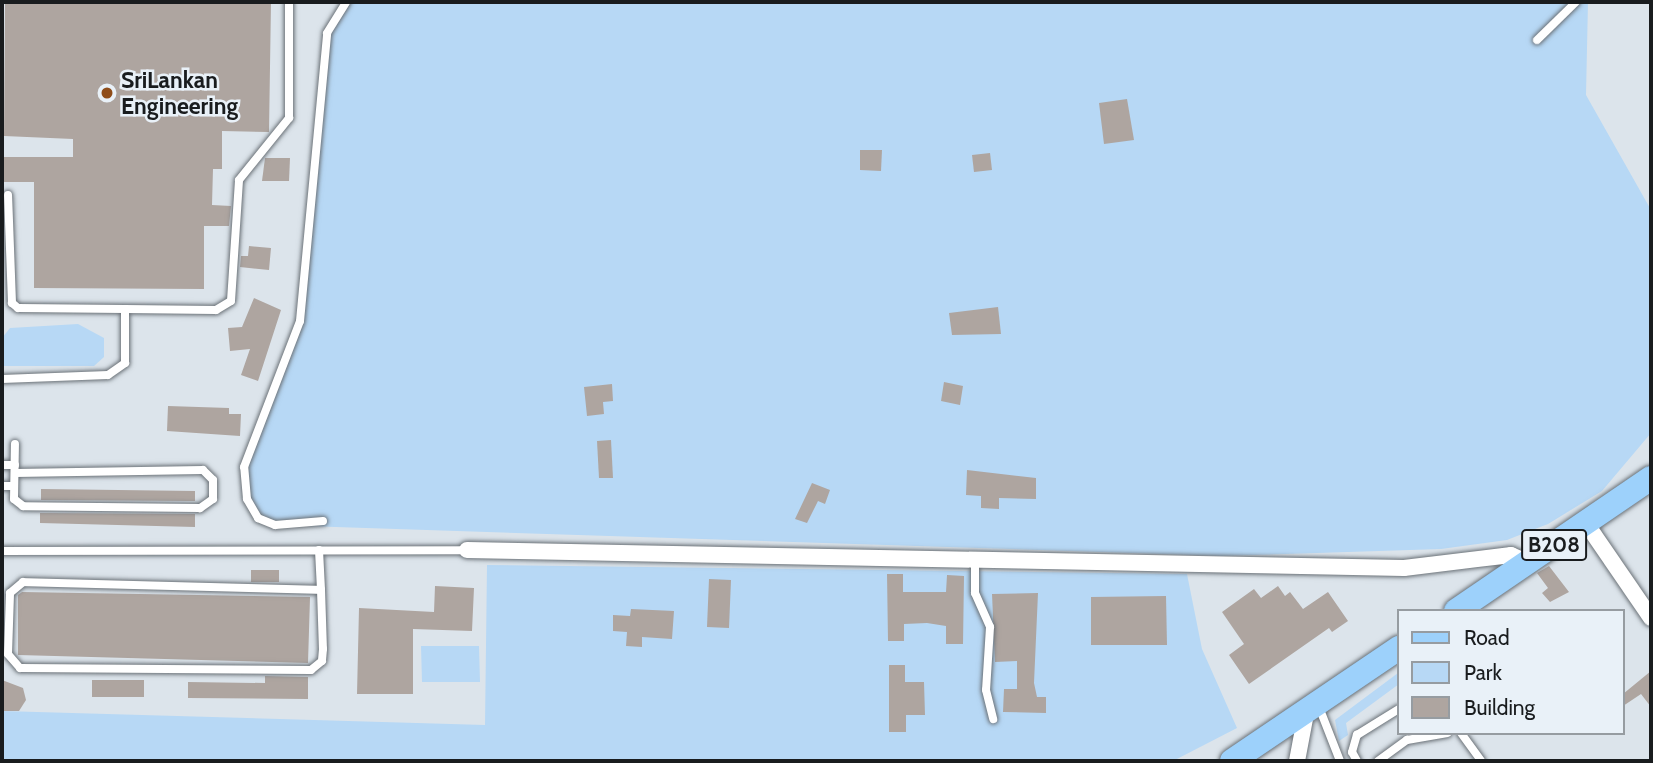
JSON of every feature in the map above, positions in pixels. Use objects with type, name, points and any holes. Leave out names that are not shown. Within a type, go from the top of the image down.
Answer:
[{"type":"main road","name":"B208","points":[[1459,609],[1651,478]]},
{"type":"main road","points":[[1231,761],[1398,649]]},
{"type":"street","points":[[1586,523],[1651,618]]},
{"type":"street","points":[[467,550],[1405,568],[1511,555],[1529,563]]},
{"type":"street","points":[[1297,761],[1312,704]]},
{"type":"lane","points":[[8,195],[12,303],[18,308],[216,310],[231,301],[239,180],[289,118],[289,2]]},
{"type":"lane","points":[[323,521],[275,525],[258,518],[247,499],[244,467],[300,321],[327,33],[346,2]]},
{"type":"lane","points":[[1537,40],[1576,2]]},
{"type":"lane","points":[[2,379],[114,373],[125,363],[125,309]]},
{"type":"lane","points":[[2,465],[15,469],[203,470],[214,483],[213,499],[200,508],[23,506],[14,499],[15,469],[15,444]]},
{"type":"lane","points":[[2,486],[14,486]]},
{"type":"lane","points":[[319,550],[321,590],[322,661],[311,670],[20,668],[8,654],[10,593],[23,582],[321,590]]},
{"type":"lane","points":[[2,551],[467,550]]},
{"type":"lane","points":[[975,559],[975,593],[990,627],[986,690],[993,719]]},
{"type":"lane","points":[[1312,704],[1340,761]]},
{"type":"lane","points":[[1357,761],[1352,752],[1357,735],[1398,710]]},
{"type":"lane","points":[[1378,761],[1396,745],[1421,735]]},
{"type":"lane","points":[[1462,735],[1481,761]]},
{"type":"green space","points":[[345,2],[1588,2],[1586,95],[1651,210],[1651,433],[1602,491],[1548,524],[1507,540],[1441,549],[1221,556],[275,525],[258,518],[247,499],[244,467],[300,321],[327,33]]},
{"type":"green space","points":[[78,324],[104,338],[104,357],[94,366],[2,366],[2,338],[10,328]]},
{"type":"green space","points":[[487,565],[1187,574],[1202,649],[1237,728],[1173,761],[2,761],[2,711],[485,725]]},
{"type":"green space","points":[[421,646],[479,646],[480,682],[422,682]]},
{"type":"green space","points":[[1398,673],[1398,685],[1346,723],[1348,735],[1339,741],[1335,720]]},
{"type":"building","points":[[5,2],[271,2],[269,132],[222,131],[222,169],[213,169],[212,205],[231,206],[229,226],[204,226],[204,289],[34,288],[34,182],[2,182],[2,157],[73,157],[73,139],[4,136]]},
{"type":"building","points":[[1127,99],[1134,140],[1104,144],[1099,103]]},
{"type":"building","points":[[860,150],[882,150],[881,171],[860,170]]},
{"type":"building","points":[[990,153],[992,170],[974,172],[972,155]]},
{"type":"building","points":[[265,158],[290,158],[289,181],[262,181]]},
{"type":"building","points":[[249,246],[271,248],[269,270],[240,267],[241,256],[248,256]]},
{"type":"building","points":[[254,298],[281,310],[258,381],[241,375],[250,349],[230,351],[228,328],[242,327]]},
{"type":"building","points":[[998,307],[1001,334],[952,335],[949,313]]},
{"type":"building","points":[[944,382],[963,386],[960,405],[941,401]]},
{"type":"building","points":[[612,384],[613,401],[603,402],[604,414],[587,416],[584,387]]},
{"type":"building","points":[[168,406],[229,408],[229,414],[241,414],[240,436],[167,431]]},
{"type":"building","points":[[611,440],[613,478],[599,478],[597,441]]},
{"type":"building","points":[[967,470],[1036,478],[1036,499],[999,498],[999,509],[981,508],[981,496],[966,495]]},
{"type":"building","points":[[812,483],[830,490],[825,504],[818,501],[807,523],[795,519]]},
{"type":"building","points":[[41,489],[195,491],[195,501],[41,500]]},
{"type":"building","points":[[40,513],[195,514],[195,527],[40,523]]},
{"type":"building","points":[[1549,566],[1569,592],[1550,602],[1542,593],[1548,588],[1537,573]]},
{"type":"building","points":[[251,570],[279,570],[279,582],[251,582]]},
{"type":"building","points":[[887,574],[903,574],[903,592],[946,592],[947,575],[964,576],[963,644],[946,644],[946,626],[927,623],[904,624],[904,641],[888,641]]},
{"type":"building","points":[[709,579],[731,580],[729,628],[707,627]]},
{"type":"building","points":[[435,586],[474,588],[472,631],[413,629],[413,694],[357,694],[359,608],[434,612]]},
{"type":"building","points":[[1278,586],[1285,596],[1290,592],[1303,609],[1328,592],[1348,621],[1332,632],[1329,628],[1249,684],[1229,655],[1244,644],[1222,612],[1254,589],[1261,598]]},
{"type":"building","points":[[22,592],[310,597],[308,663],[18,655],[18,595]]},
{"type":"building","points":[[1038,593],[1034,683],[1037,697],[1046,697],[1046,713],[1003,712],[1004,689],[1017,689],[1017,661],[995,662],[992,594]]},
{"type":"building","points":[[1166,596],[1167,645],[1091,645],[1091,597]]},
{"type":"building","points":[[631,609],[674,611],[672,639],[642,637],[642,647],[626,646],[627,632],[613,631],[613,615],[630,616]]},
{"type":"building","points":[[889,665],[905,665],[905,682],[924,682],[925,715],[906,715],[906,732],[889,732]]},
{"type":"building","points":[[1651,671],[1651,707],[1641,694],[1625,705],[1625,692]]},
{"type":"building","points":[[265,676],[308,677],[308,699],[188,698],[188,682],[265,683]]},
{"type":"building","points":[[2,680],[23,688],[26,700],[19,711],[2,711]]},
{"type":"building","points":[[92,680],[144,680],[144,697],[92,697]]},
{"type":"place","name":"SriLankan Engineering","points":[[107,93]]}]
